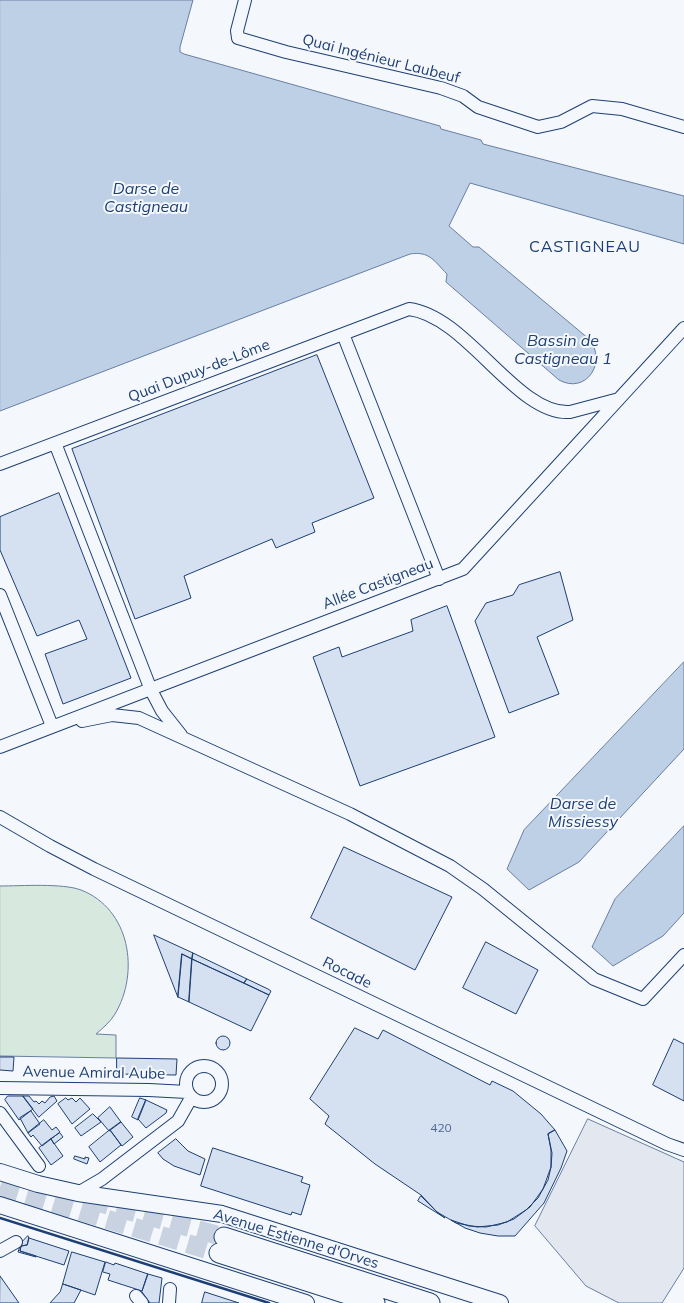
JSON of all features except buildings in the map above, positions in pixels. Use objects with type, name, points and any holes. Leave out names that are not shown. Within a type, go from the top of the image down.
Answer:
[{"type":"highway","points":[[375,1303],[221,1245],[430,1303]]},
{"type":"main road","name":"Avenue Estienne d'Orves","points":[[0,1172],[78,1193],[222,1214],[500,1303]]},
{"type":"main road","points":[[0,1205],[306,1303]]},
{"type":"street","name":"Quai Ingénieur Laubeuf","points":[[246,0],[237,32],[238,38],[286,52],[441,88],[463,96],[478,107],[538,127],[561,122],[592,106],[622,109],[684,127]]},
{"type":"street","name":"Quai Dupuy-de-Lôme","points":[[0,464],[409,309],[427,313],[444,322],[523,392],[547,406],[564,412],[570,412],[619,399]]},
{"type":"street","name":"Allée Castigneau","points":[[0,747],[463,569],[684,328]]},
{"type":"street","points":[[343,334],[439,579]]},
{"type":"street","points":[[55,443],[151,688],[162,711],[182,737]]},
{"type":"street","points":[[0,595],[52,726],[112,716],[139,718],[350,814],[450,866],[483,889],[594,978],[643,999],[684,955]]},
{"type":"street","name":"Rocade","points":[[0,817],[94,869],[649,1136],[684,1150]]},
{"type":"street","name":"Avenue Amiral Aube","points":[[0,1088],[149,1090],[189,1095],[178,1120],[102,1179],[78,1193]]},
{"type":"street","points":[[0,1113],[39,1166]]},
{"type":"street","points":[[0,1252],[16,1242]]},
{"type":"street","points":[[169,1303],[170,1289]]},
{"type":"shaded area","points":[[42,885],[73,888],[98,899],[110,911],[120,927],[126,943],[128,961],[127,980],[123,997],[115,1014],[96,1034],[116,1035],[116,1058],[0,1056],[0,886]]},
{"type":"shaded area","points":[[588,1119],[684,1162],[684,1268],[662,1303],[619,1303],[586,1286],[535,1226]]},
{"type":"water","name":"Darse de Castigneau","points":[[0,0],[193,0],[180,47],[180,52],[184,54],[440,126],[441,129],[481,140],[483,144],[684,196],[684,244],[470,183],[449,226],[473,247],[479,247],[589,339],[596,357],[595,366],[585,380],[578,383],[569,383],[559,380],[446,282],[447,274],[435,261],[417,253],[410,254],[0,411]]},
{"type":"water","name":"Darse de Missiessy","points":[[684,662],[684,749],[579,862],[529,890],[507,869],[524,830]]},
{"type":"water","name":"Darse de Missiessy","points":[[684,826],[684,913],[663,936],[613,966],[592,947],[615,899]]},
{"type":"tunnel","points":[[0,1187],[219,1253]]},
{"type":"tunnel","points":[[90,1200],[224,1237]]},
{"type":"wall","points":[[0,1218],[269,1303]]},
{"type":"district","name":"CASTIGNEAU","points":[[585,247]]},
{"type":"water label","name":"Bassin de Castigneau 1","points":[[563,350]]}]
